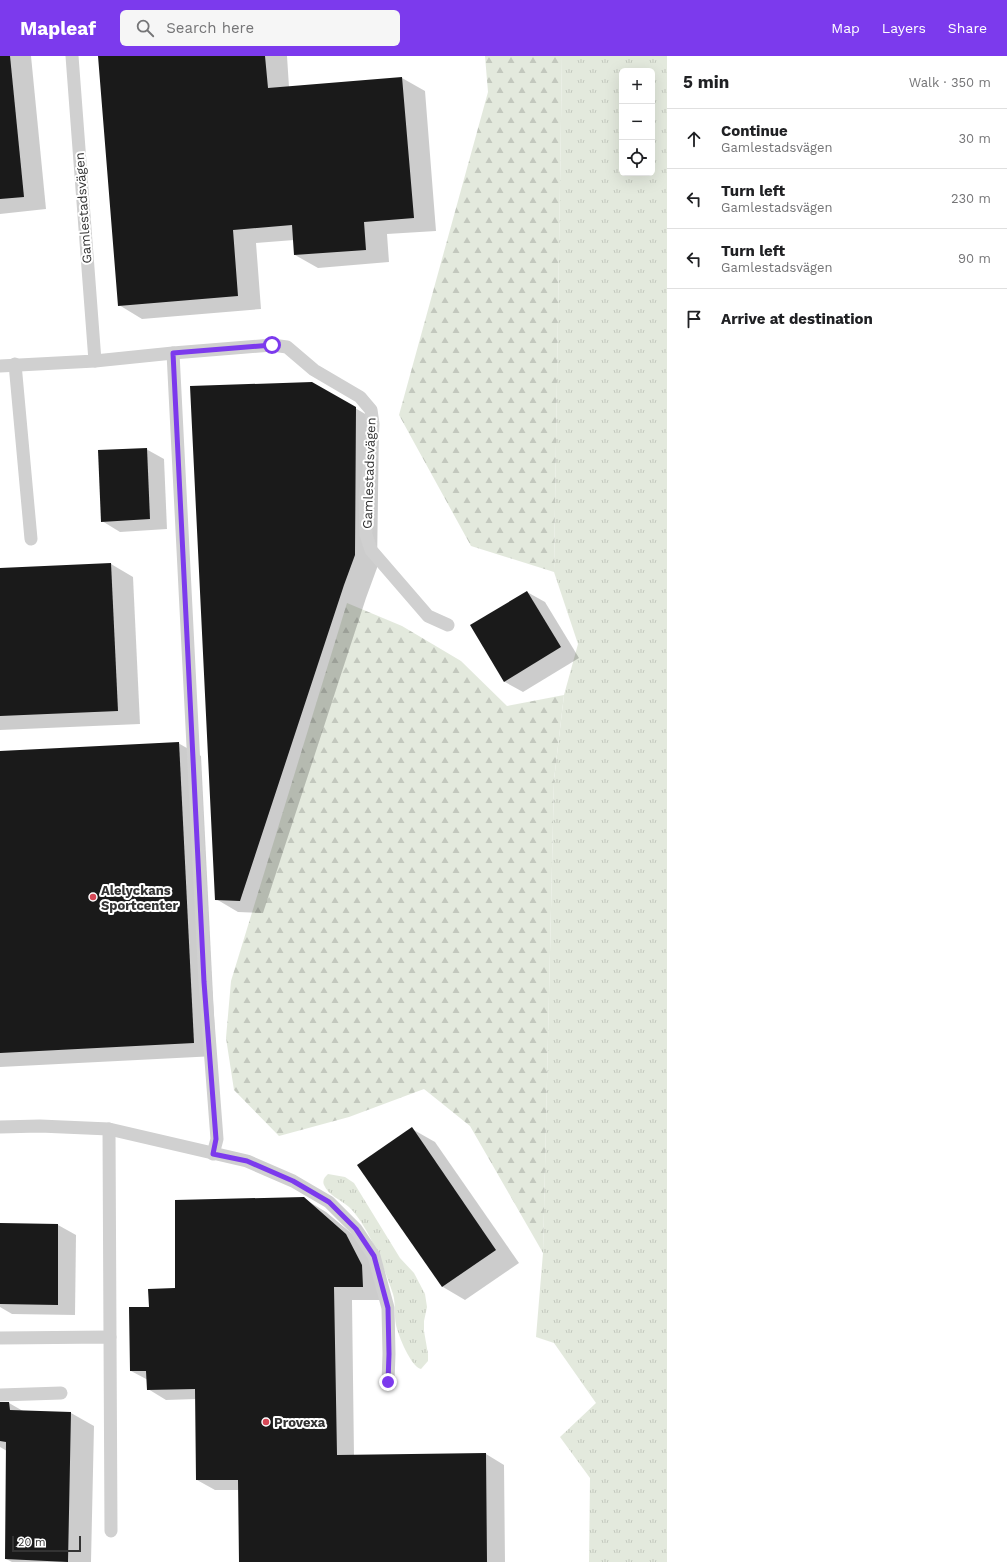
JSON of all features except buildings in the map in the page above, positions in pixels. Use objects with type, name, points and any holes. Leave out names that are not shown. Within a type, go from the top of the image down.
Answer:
[{"type":"lane","name":"Gamlestadsvägen","points":[[72,56],[95,361]]},
{"type":"lane","name":"Gamlestadsvägen","points":[[0,366],[15,364],[95,361],[272,345],[287,347],[314,370],[360,397],[371,410],[373,424],[371,456],[365,496],[366,535],[370,550],[428,616],[448,625]]},
{"type":"lane","points":[[173,353],[204,982],[216,1139],[213,1154]]},
{"type":"lane","points":[[15,364],[31,539]]},
{"type":"lane","points":[[0,1128],[40,1126],[109,1129],[247,1161],[293,1181],[329,1202],[356,1229],[374,1256],[388,1308],[388,1382]]},
{"type":"lane","points":[[109,1129],[111,1531]]},
{"type":"lane","points":[[0,1338],[110,1337]]},
{"type":"lane","points":[[0,1394],[61,1393]]},
{"type":"green space","points":[[485,56],[562,56],[554,572],[471,546],[399,415],[488,92]]},
{"type":"green space","points":[[562,56],[667,56],[667,1562],[589,1562],[590,1478],[560,1437],[596,1403],[554,1343],[536,1337],[543,1253],[554,780],[564,695],[578,644],[554,572]]},
{"type":"green space","points":[[347,603],[402,626],[461,661],[507,706],[564,695],[554,780],[543,1253],[470,1126],[424,1089],[349,1117],[279,1136],[234,1090],[226,1038],[231,981]]},
{"type":"green space","points":[[328,1174],[345,1177],[354,1183],[400,1258],[414,1273],[425,1294],[427,1307],[424,1321],[424,1331],[428,1361],[421,1369],[413,1363],[409,1357],[399,1336],[395,1321],[393,1294],[373,1243],[364,1226],[353,1211],[326,1189],[323,1182]]},
{"type":"place","name":"Alelyckans Sportcenter","points":[[93,897]]},
{"type":"place","name":"Provexa","points":[[266,1422]]},
{"type":"route","points":[[272,345],[173,353],[204,982],[216,1139],[213,1154],[247,1161],[293,1181],[329,1202],[356,1229],[374,1256],[388,1308],[388,1382]]}]
